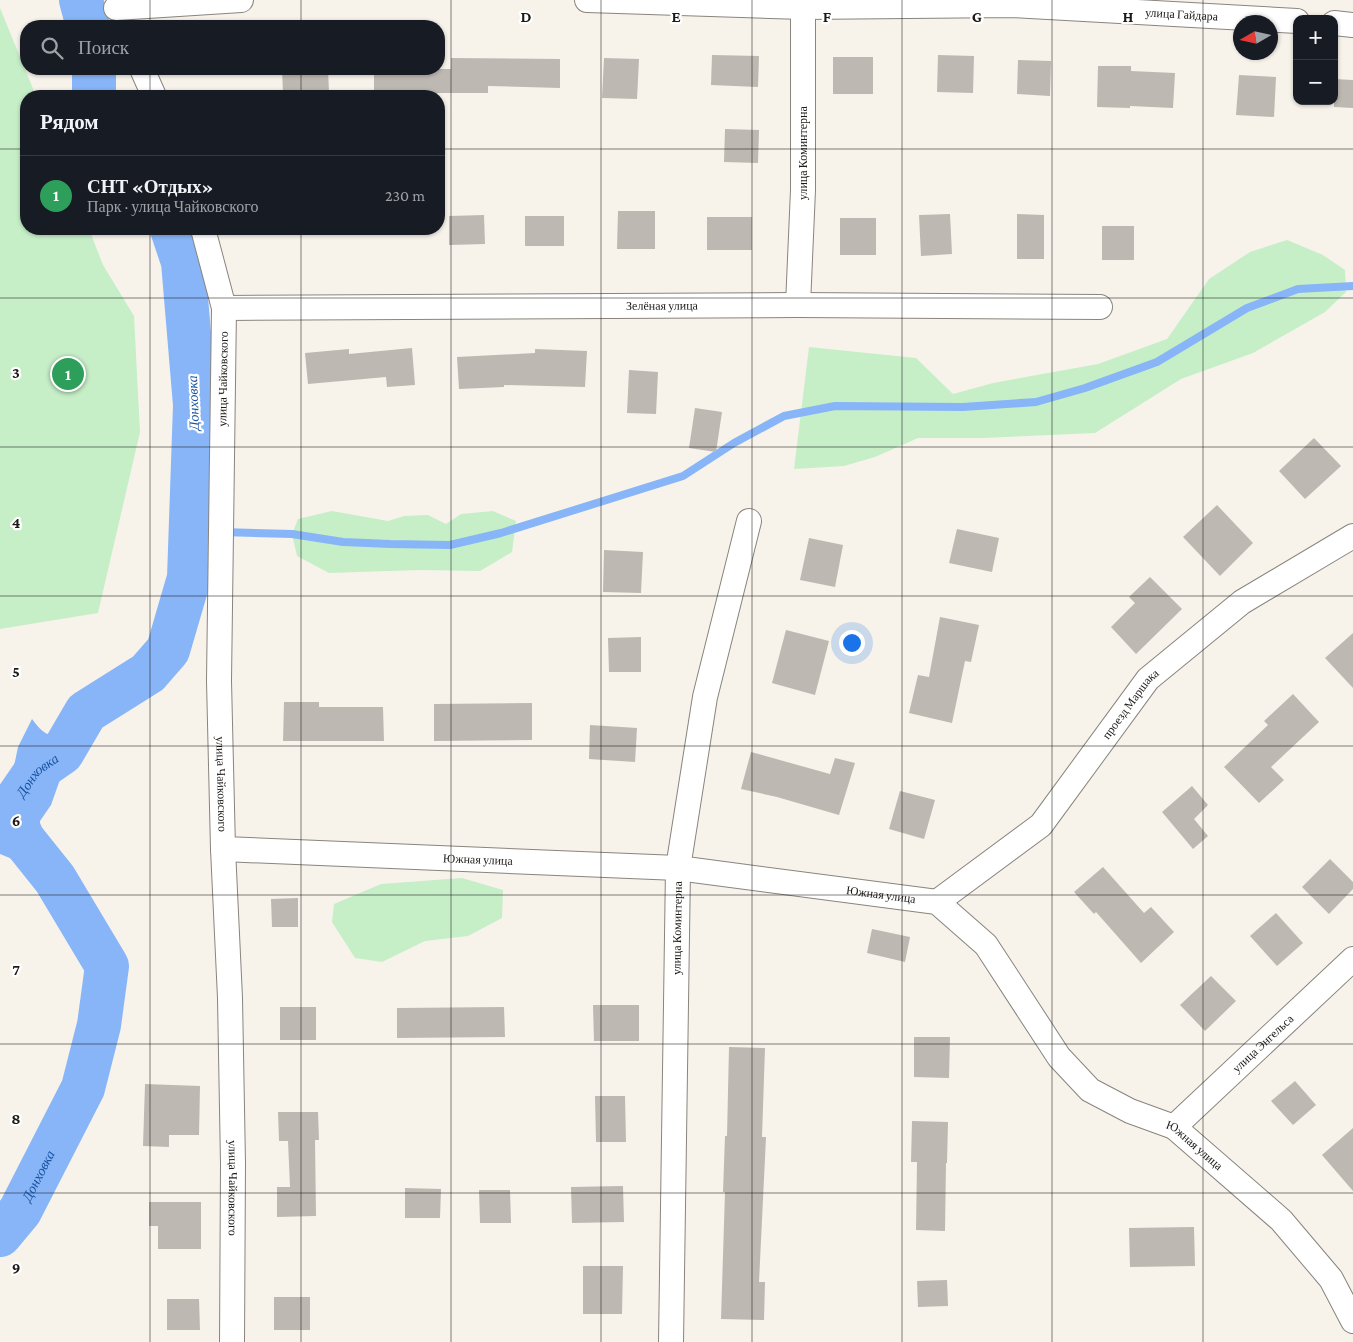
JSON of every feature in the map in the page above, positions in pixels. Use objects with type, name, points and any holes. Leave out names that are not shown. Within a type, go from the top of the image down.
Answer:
[{"type":"street","points":[[117,11],[241,0]]},
{"type":"street","name":"улица Гайдара","points":[[587,0],[1013,5],[1293,21]]},
{"type":"street","name":"улица Коминтерна","points":[[798,306],[803,190],[803,3]]},
{"type":"street","points":[[1338,24],[1353,25]]},
{"type":"street","points":[[145,75],[151,90]]},
{"type":"street","name":"улица Чайковского","points":[[205,235],[224,308],[219,681],[223,849],[230,998],[233,1154],[232,1342]]},
{"type":"street","name":"Зелёная улица","points":[[224,308],[1100,307]]},
{"type":"street","name":"улица Коминтерна","points":[[671,1342],[678,868],[706,697],[749,521]]},
{"type":"street","name":"проезд Маршака","points":[[937,902],[1042,825],[1148,679],[1242,602],[1353,536]]},
{"type":"street","name":"Южная улица","points":[[223,849],[678,868],[937,902],[986,945],[1059,1057],[1090,1090],[1130,1111],[1174,1127],[1281,1220],[1331,1279],[1353,1321]]},
{"type":"street","name":"улица Энгельса","points":[[1174,1127],[1353,959]]},
{"type":"green space","points":[[0,8],[20,57],[20,75],[27,75],[34,90],[20,90],[20,235],[91,235],[103,265],[134,316],[140,432],[98,613],[0,629]]},
{"type":"green space","points":[[1287,240],[1323,255],[1345,270],[1346,292],[1325,312],[1253,353],[1181,379],[1095,433],[983,438],[918,438],[875,457],[844,466],[794,469],[809,347],[916,358],[953,394],[993,383],[1098,364],[1167,339],[1209,279],[1250,252]]},
{"type":"green space","points":[[332,511],[388,521],[404,516],[428,515],[446,524],[461,514],[493,511],[516,521],[512,552],[480,571],[420,570],[329,573],[297,556],[292,534],[298,519]]},
{"type":"green space","points":[[462,878],[503,890],[502,918],[468,936],[425,941],[382,962],[355,958],[332,922],[334,904],[381,884]]},
{"type":"water","points":[[32,719],[46,733],[54,735],[74,732],[77,747],[62,774],[51,805],[40,821],[38,834],[45,858],[43,864],[22,863],[0,854],[0,798],[12,776],[18,747]]},
{"type":"building","points":[[712,55],[759,56],[758,87],[711,85]]},
{"type":"building","points":[[938,55],[974,56],[973,93],[937,92]]},
{"type":"building","points":[[833,57],[873,57],[873,94],[833,94]]},
{"type":"building","points":[[451,58],[560,59],[560,88],[488,86],[488,93],[445,93],[445,90],[374,90],[374,75],[445,75],[445,69],[451,69]]},
{"type":"building","points":[[604,58],[639,59],[637,99],[602,98]]},
{"type":"building","points":[[1018,60],[1051,61],[1050,96],[1017,94]]},
{"type":"building","points":[[1098,66],[1131,66],[1131,71],[1175,73],[1173,108],[1097,107]]},
{"type":"building","points":[[282,75],[328,75],[329,90],[283,90]]},
{"type":"building","points":[[1239,75],[1276,77],[1274,117],[1236,115]]},
{"type":"building","points":[[1338,79],[1353,80],[1353,108],[1334,107],[1334,105],[1338,105]]},
{"type":"building","points":[[725,129],[759,130],[758,163],[724,162]]},
{"type":"building","points":[[618,211],[655,211],[655,249],[617,249]]},
{"type":"building","points":[[950,214],[952,254],[921,256],[919,215]]},
{"type":"building","points":[[1017,214],[1044,215],[1044,259],[1017,259]]},
{"type":"building","points":[[484,215],[485,244],[449,245],[449,216]]},
{"type":"building","points":[[525,216],[564,216],[564,246],[525,246]]},
{"type":"building","points":[[707,217],[752,217],[752,250],[707,250]]},
{"type":"building","points":[[840,218],[876,218],[876,255],[840,255]]},
{"type":"building","points":[[1102,226],[1134,226],[1134,260],[1102,260]]},
{"type":"building","points":[[412,348],[415,385],[387,387],[386,377],[308,384],[305,353],[349,349],[349,354]]},
{"type":"building","points":[[535,349],[587,351],[585,387],[504,385],[504,387],[459,389],[457,357],[535,353]]},
{"type":"building","points":[[629,370],[658,372],[656,414],[627,413]]},
{"type":"building","points":[[695,408],[722,412],[716,452],[689,448]]},
{"type":"building","points":[[1314,438],[1341,466],[1305,499],[1279,471]]},
{"type":"building","points":[[1217,505],[1253,543],[1220,576],[1183,537]]},
{"type":"building","points":[[957,529],[999,538],[992,572],[949,563]]},
{"type":"building","points":[[809,538],[843,545],[835,587],[800,580]]},
{"type":"building","points":[[604,550],[643,552],[641,593],[603,592]]},
{"type":"building","points":[[1150,577],[1182,609],[1136,654],[1111,627],[1135,603],[1129,597]]},
{"type":"building","points":[[940,617],[979,625],[971,662],[965,661],[952,723],[909,713],[918,675],[929,677]]},
{"type":"building","points":[[786,630],[829,641],[815,695],[772,683]]},
{"type":"building","points":[[1353,633],[1353,688],[1325,658]]},
{"type":"building","points":[[641,637],[641,672],[609,672],[608,638]]},
{"type":"building","points":[[1293,694],[1319,722],[1271,767],[1284,780],[1259,803],[1224,767],[1268,725],[1264,721]]},
{"type":"building","points":[[284,702],[319,702],[319,707],[383,707],[384,741],[283,741]]},
{"type":"building","points":[[532,703],[532,740],[434,741],[434,704]]},
{"type":"building","points":[[590,725],[637,728],[635,762],[589,759]]},
{"type":"building","points":[[751,752],[830,774],[835,758],[855,763],[839,815],[741,789]]},
{"type":"building","points":[[1192,786],[1208,805],[1194,819],[1208,836],[1193,849],[1162,812]]},
{"type":"building","points":[[900,791],[935,800],[924,839],[889,829]]},
{"type":"building","points":[[1330,859],[1353,882],[1353,889],[1329,914],[1302,887]]},
{"type":"building","points":[[1103,867],[1144,913],[1151,907],[1174,932],[1141,963],[1096,912],[1094,914],[1074,892]]},
{"type":"building","points":[[298,898],[298,927],[272,927],[271,899]]},
{"type":"building","points":[[1276,913],[1303,943],[1277,966],[1250,936]]},
{"type":"building","points":[[872,929],[910,937],[905,962],[867,953]]},
{"type":"building","points":[[1211,976],[1236,1001],[1205,1031],[1180,1005]]},
{"type":"building","points":[[593,1005],[639,1005],[639,1041],[594,1041]]},
{"type":"building","points":[[280,1007],[316,1007],[316,1040],[280,1040]]},
{"type":"building","points":[[504,1007],[505,1037],[397,1038],[397,1008]]},
{"type":"building","points":[[914,1037],[950,1037],[949,1078],[914,1077]]},
{"type":"building","points":[[729,1047],[765,1048],[762,1137],[766,1137],[759,1282],[765,1282],[764,1320],[721,1319],[725,1192],[723,1192],[725,1136],[727,1136]]},
{"type":"building","points":[[1295,1081],[1316,1105],[1293,1125],[1271,1101]]},
{"type":"building","points":[[145,1084],[200,1086],[199,1135],[169,1135],[169,1147],[143,1146]]},
{"type":"building","points":[[595,1096],[625,1096],[626,1142],[596,1142]]},
{"type":"building","points":[[278,1112],[318,1112],[319,1140],[315,1140],[316,1216],[277,1217],[277,1187],[290,1187],[288,1141],[279,1141]]},
{"type":"building","points":[[912,1121],[948,1122],[945,1231],[916,1230],[917,1162],[911,1162]]},
{"type":"building","points":[[1353,1128],[1353,1191],[1322,1155]]},
{"type":"building","points":[[623,1186],[624,1222],[572,1223],[571,1187]]},
{"type":"building","points":[[405,1188],[441,1189],[440,1218],[405,1218]]},
{"type":"building","points":[[479,1190],[510,1190],[511,1223],[480,1223]]},
{"type":"building","points":[[149,1202],[201,1202],[201,1249],[158,1249],[158,1226],[149,1226]]},
{"type":"building","points":[[1194,1227],[1195,1266],[1130,1267],[1129,1228]]},
{"type":"building","points":[[583,1266],[623,1266],[622,1314],[583,1314]]},
{"type":"building","points":[[947,1280],[948,1306],[918,1307],[917,1281]]},
{"type":"building","points":[[274,1297],[310,1297],[310,1330],[274,1330]]},
{"type":"building","points":[[167,1299],[199,1299],[200,1330],[167,1330]]},
{"type":"waterway","name":"Донховка","points":[[81,0],[86,20]]},
{"type":"waterway","name":"Донховка","points":[[94,75],[94,90]]},
{"type":"waterway","name":"Донховка","points":[[0,1235],[20,1211],[83,1088],[99,1025],[107,966],[55,879],[23,839],[15,821],[14,803],[36,771],[62,753],[86,712],[148,673],[168,650],[189,578],[195,405],[183,262],[174,235]]},
{"type":"waterway","points":[[189,578],[204,539],[221,532],[292,534],[343,542],[450,545],[501,533],[683,476],[734,443],[784,416],[835,406],[963,407],[1036,402],[1085,388],[1157,362],[1247,308],[1298,289],[1353,286]]},
{"type":"place","name":"СНТ «Отдых»","points":[[68,374]]}]
